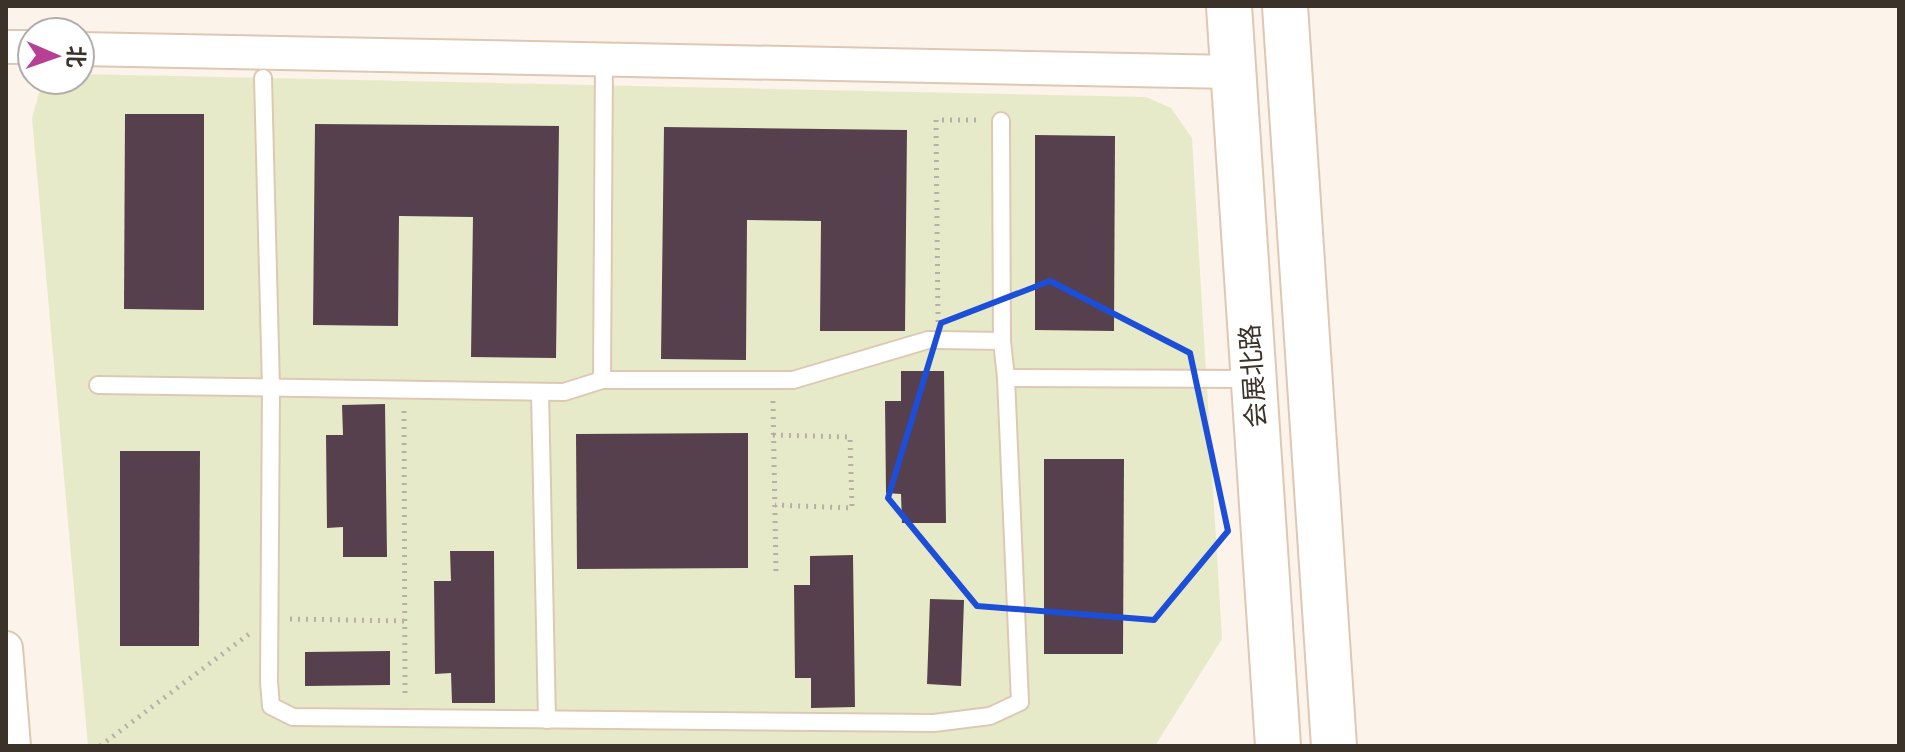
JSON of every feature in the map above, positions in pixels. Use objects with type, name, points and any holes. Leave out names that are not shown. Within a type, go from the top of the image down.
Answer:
[{"type":"main road","name":"会展北路","points":[[1229,6],[1278,746]]},
{"type":"main road","points":[[1285,6],[1334,746]]},
{"type":"street","points":[[96,49],[1233,72]]},
{"type":"street","points":[[6,648],[14,746]]},
{"type":"lane","points":[[602,380],[604,59]]},
{"type":"lane","points":[[263,78],[271,388],[271,706],[293,717],[934,723],[990,716],[1020,702],[1002,341],[1001,121]]},
{"type":"lane","points":[[98,385],[564,392],[602,380],[793,380],[928,340],[1002,341]]},
{"type":"lane","points":[[1006,378],[1254,379]]},
{"type":"lane","points":[[540,392],[547,720]]},
{"type":"path","points":[[938,340],[936,120],[1001,121]]},
{"type":"path","points":[[773,380],[776,573]]},
{"type":"path","points":[[404,390],[405,718]]},
{"type":"path","points":[[773,435],[850,437],[852,508],[775,505]]},
{"type":"path","points":[[100,746],[269,619],[405,621]]},
{"type":"highlighted area","points":[[1050,281],[1190,353],[1228,531],[1154,620],[977,606],[888,498],[941,323]]},
{"type":"green space","points":[[96,74],[1146,97],[1171,108],[1192,138],[1222,639],[1155,746],[88,746],[32,118],[38,96],[96,96]]},
{"type":"building","points":[[125,114],[204,114],[204,310],[124,309]]},
{"type":"building","points":[[315,124],[559,126],[556,358],[471,357],[473,217],[399,216],[398,326],[313,325]]},
{"type":"building","points":[[664,127],[907,130],[905,331],[820,331],[821,221],[747,220],[746,360],[661,359]]},
{"type":"building","points":[[1035,135],[1115,136],[1114,331],[1035,330]]},
{"type":"building","points":[[901,371],[944,371],[946,523],[902,523],[901,494],[886,493],[885,401],[901,401]]},
{"type":"building","points":[[385,404],[387,557],[343,557],[343,527],[327,528],[326,435],[343,435],[342,405]]},
{"type":"building","points":[[748,433],[748,568],[577,569],[576,434]]},
{"type":"building","points":[[120,451],[200,451],[199,646],[120,646]]},
{"type":"building","points":[[1044,459],[1124,459],[1123,654],[1044,654]]},
{"type":"building","points":[[450,551],[494,551],[495,703],[452,703],[451,673],[435,674],[434,581],[451,581]]},
{"type":"building","points":[[853,555],[855,707],[811,708],[811,678],[795,678],[794,585],[810,585],[810,556]]},
{"type":"building","points":[[930,599],[964,600],[961,686],[927,684]]},
{"type":"building","points":[[390,651],[390,685],[305,686],[305,652]]}]
